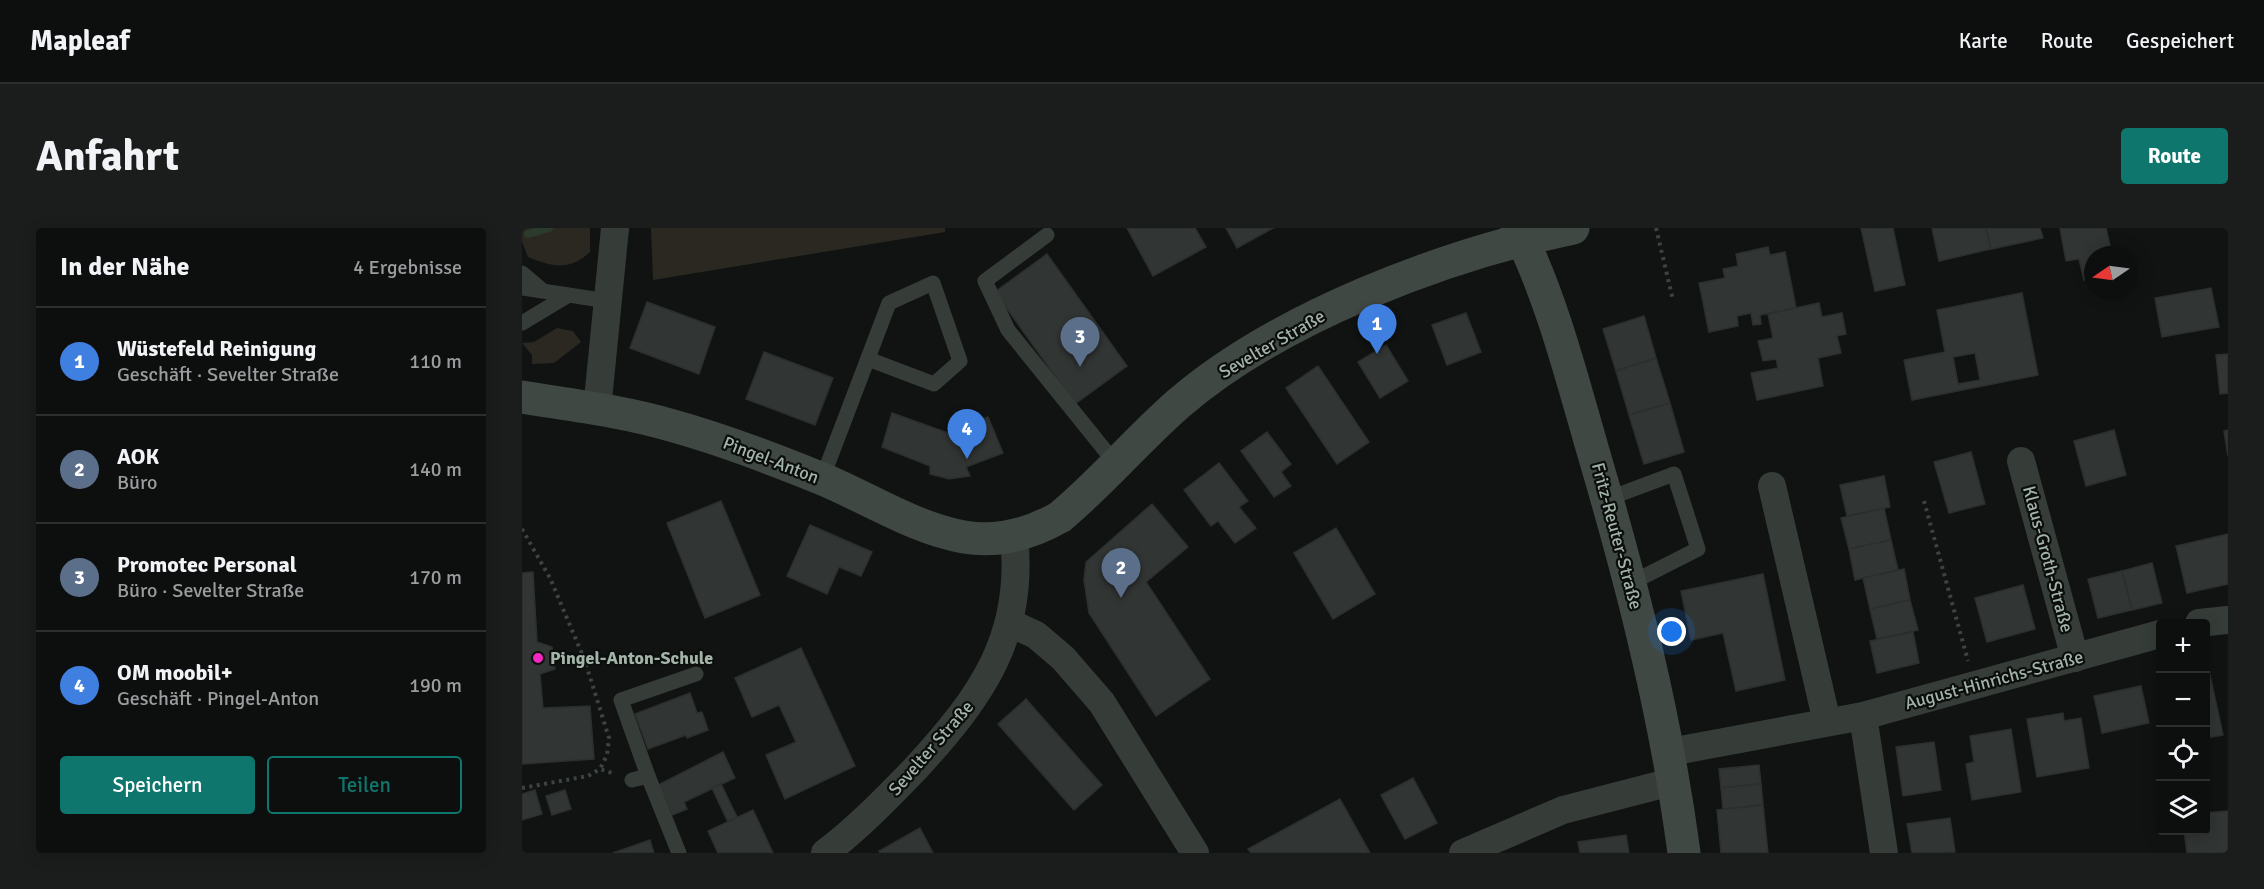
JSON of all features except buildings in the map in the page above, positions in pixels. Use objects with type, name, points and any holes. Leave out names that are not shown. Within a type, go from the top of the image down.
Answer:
[{"type":"street","points":[[597,410],[615,228]]},
{"type":"street","name":"Sevelter Straße","points":[[825,853],[870,816],[948,733],[980,691],[1001,649],[1010,623],[1017,558],[1014,536],[1042,527],[1060,517],[1179,404],[1207,382],[1305,323],[1372,290],[1520,233],[1573,228]]},
{"type":"street","name":"Fritz-Reuter-Straße","points":[[1520,233],[1551,305],[1631,583],[1672,767],[1684,853]]},
{"type":"street","name":"Pingel-Anton","points":[[522,397],[669,424],[822,479],[935,529],[965,537],[1014,536]]},
{"type":"street","name":"Klaus-Groth-Straße","points":[[2021,461],[2075,658]]},
{"type":"street","points":[[1772,486],[1827,722]]},
{"type":"street","points":[[2210,622],[2228,620]]},
{"type":"street","points":[[1010,623],[1036,635],[1054,650],[1102,703],[1194,853]]},
{"type":"street","name":"August-Hinrichs-Straße","points":[[1463,853],[1672,767],[1827,722],[1863,716],[2156,635]]},
{"type":"street","points":[[1863,716],[1884,853]]},
{"type":"lane","points":[[1047,236],[985,280],[1008,330],[1116,464]]},
{"type":"lane","points":[[522,273],[545,292]]},
{"type":"lane","points":[[822,479],[889,303],[933,283],[960,361],[934,384],[868,359]]},
{"type":"lane","points":[[522,288],[608,301]]},
{"type":"lane","points":[[522,323],[567,296]]},
{"type":"lane","points":[[1607,499],[1674,474],[1698,549],[1631,583]]},
{"type":"lane","points":[[679,853],[621,700],[696,674]]},
{"type":"lane","points":[[632,780],[648,776]]},
{"type":"path","points":[[1656,228],[1674,300]]},
{"type":"path","points":[[1924,501],[1975,685]]},
{"type":"path","points":[[522,529],[550,578],[585,661],[609,738],[607,755],[600,768],[588,776],[522,788]]},
{"type":"path","points":[[600,768],[632,780]]},
{"type":"shaded area","points":[[522,228],[590,228],[590,252],[568,265],[553,265],[528,257],[522,242]]},
{"type":"shaded area","points":[[651,228],[945,228],[945,232],[653,280]]},
{"type":"shaded area","points":[[557,328],[573,331],[581,342],[554,363],[532,364],[532,355],[522,343],[534,342]]},
{"type":"waterway","points":[[528,234],[549,228]]},
{"type":"place","name":"Wüstefeld Reinigung","points":[[1377,354]]},
{"type":"place","name":"Promotec Personal","points":[[1080,367]]},
{"type":"place","name":"OM moobil+","points":[[967,459]]},
{"type":"place","name":"AOK","points":[[1121,598]]},
{"type":"place","name":"Pingel-Anton-Schule","points":[[538,658]]}]
